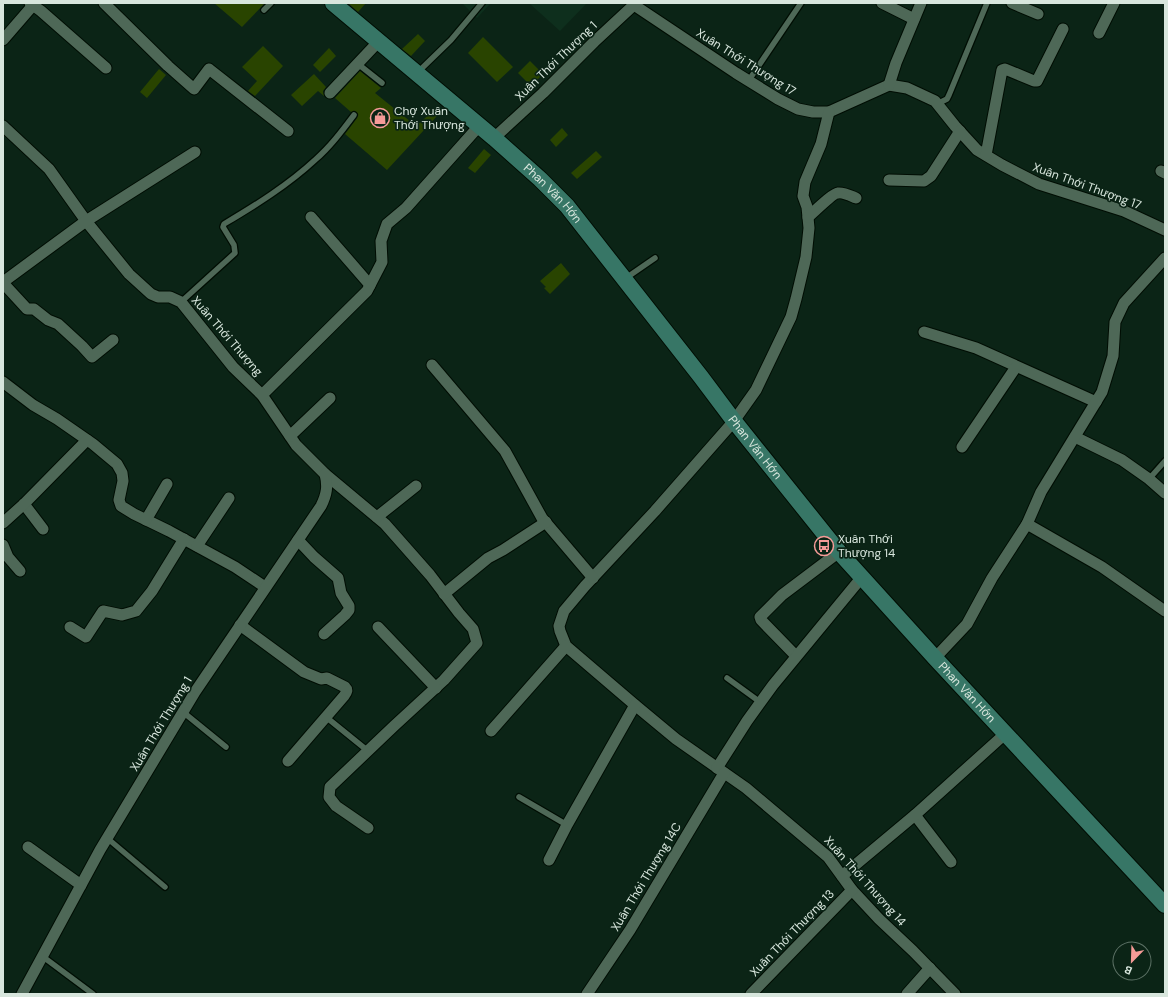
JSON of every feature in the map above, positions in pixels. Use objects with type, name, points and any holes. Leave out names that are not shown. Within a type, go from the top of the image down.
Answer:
[{"type":"main road","name":"Phan Văn Hớn","points":[[333,3],[494,138],[540,179],[567,206],[734,421],[839,552],[935,658],[1165,905]]},
{"type":"street","points":[[104,3],[168,66],[194,89],[209,69],[288,131]]},
{"type":"street","points":[[882,3],[914,19]]},
{"type":"street","points":[[889,85],[896,63],[922,3]]},
{"type":"street","points":[[1012,3],[1038,14]]},
{"type":"street","points":[[1099,33],[1114,3]]},
{"type":"street","points":[[5,33],[32,4],[106,68]]},
{"type":"street","name":"Xuân Thới Thượng 17","points":[[635,4],[699,49],[778,99],[798,109],[813,112],[829,112],[889,85],[907,88],[935,101],[977,150],[1025,177],[1039,184],[1124,211],[1165,230]]},
{"type":"street","name":"Xuân Thới Thượng 1","points":[[494,138],[635,4]]},
{"type":"street","points":[[986,155],[1002,70],[1005,69],[1037,81],[1063,29]]},
{"type":"street","points":[[330,93],[379,42]]},
{"type":"street","points":[[491,731],[566,646],[559,626],[564,612],[734,421],[756,390],[791,317],[806,257],[809,228],[803,196],[805,182],[821,144],[829,112]]},
{"type":"street","name":"Xuân Thới Thượng","points":[[3,126],[49,169],[86,221],[129,274],[148,292],[158,297],[170,297],[181,302],[233,367],[262,395],[296,445],[325,474],[385,524],[473,629],[477,643],[436,688]]},
{"type":"street","points":[[262,395],[367,291],[382,262],[381,241],[387,224],[406,208],[479,126]]},
{"type":"street","points":[[889,180],[924,181],[931,176],[960,131]]},
{"type":"street","points":[[113,340],[92,357],[58,324],[48,320],[34,309],[27,309],[3,282],[86,221],[195,152]]},
{"type":"street","points":[[808,217],[823,205],[833,194],[839,192],[856,198]]},
{"type":"street","points":[[311,217],[370,285]]},
{"type":"street","points":[[935,658],[967,624],[992,578],[1027,524],[1042,492],[1102,392],[1113,356],[1115,322],[1124,303],[1165,258]]},
{"type":"street","points":[[924,332],[976,348],[1096,402]]},
{"type":"street","points":[[432,364],[505,451],[542,518],[593,578]]},
{"type":"street","points":[[962,447],[1016,367]]},
{"type":"street","points":[[3,382],[33,405],[58,419],[117,464],[122,474],[123,481],[119,500],[121,506],[198,546],[265,587]]},
{"type":"street","points":[[290,436],[330,398]]},
{"type":"street","points":[[1075,437],[1122,460],[1150,479],[1165,493]]},
{"type":"street","points":[[3,523],[24,504],[87,440]]},
{"type":"street","name":"Xuân Thới Thượng 1","points":[[22,994],[107,838],[182,712],[325,499],[328,485],[325,474]]},
{"type":"street","points":[[146,520],[167,484]]},
{"type":"street","points":[[377,517],[416,486]]},
{"type":"street","points":[[198,546],[229,498]]},
{"type":"street","points":[[24,504],[43,529]]},
{"type":"street","points":[[444,594],[488,558],[546,522]]},
{"type":"street","points":[[1027,524],[1102,567],[1165,611]]},
{"type":"street","points":[[70,627],[86,637],[103,611],[122,615],[136,611],[152,591],[184,539]]},
{"type":"street","points":[[298,540],[314,557],[338,578],[341,593],[349,606],[349,610],[345,615],[324,634]]},
{"type":"street","points":[[3,546],[8,557],[20,571]]},
{"type":"street","points":[[796,656],[760,620],[760,617],[782,595],[839,552]]},
{"type":"street","name":"Xuân Thới Thượng 14C","points":[[587,994],[630,930],[760,702],[862,577]]},
{"type":"street","points":[[240,625],[304,672],[321,679],[327,678],[345,686],[347,689],[347,693],[288,760]]},
{"type":"street","points":[[368,828],[336,806],[329,797],[330,787],[436,688],[378,627]]},
{"type":"street","name":"Xuân Thới Thượng 14","points":[[566,646],[676,739],[746,788],[813,843],[828,857],[852,890],[879,919],[955,994]]},
{"type":"street","points":[[549,860],[636,705]]},
{"type":"street","points":[[842,876],[915,815],[1006,733]]},
{"type":"street","points":[[915,815],[951,862]]},
{"type":"street","points":[[28,847],[81,885]]},
{"type":"street","name":"Xuân Thới Thượng 13","points":[[751,994],[852,890]]},
{"type":"street","points":[[906,994],[930,968]]},
{"type":"lane","points":[[264,10],[271,3]]},
{"type":"lane","points":[[417,73],[451,40],[482,3]]},
{"type":"lane","points":[[749,80],[801,3]]},
{"type":"lane","points":[[937,104],[947,99],[949,96],[987,3]]},
{"type":"lane","points":[[358,64],[382,83]]},
{"type":"lane","points":[[181,302],[235,253],[234,245],[223,227],[224,224],[288,182],[316,160],[354,115]]},
{"type":"lane","points":[[624,279],[655,258]]},
{"type":"lane","points":[[1150,479],[1165,461]]},
{"type":"lane","points":[[727,678],[760,702]]},
{"type":"lane","points":[[182,712],[226,747]]},
{"type":"lane","points":[[326,717],[368,751]]},
{"type":"lane","points":[[519,797],[567,826]]},
{"type":"lane","points":[[107,838],[165,887]]},
{"type":"lane","points":[[42,956],[94,994]]},
{"type":"shaded area","points":[[462,3],[491,3],[477,18]]},
{"type":"shaded area","points":[[529,3],[587,3],[560,31]]},
{"type":"building","points":[[214,3],[265,3],[242,27]]},
{"type":"building","points":[[348,3],[366,3],[358,12]]},
{"type":"building","points":[[418,34],[425,41],[411,56],[402,49]]},
{"type":"building","points":[[483,37],[513,67],[497,82],[468,53]]},
{"type":"building","points":[[263,46],[283,66],[255,96],[248,91],[257,81],[242,67]]},
{"type":"building","points":[[329,48],[336,56],[320,72],[313,65]]},
{"type":"building","points":[[530,61],[543,74],[531,86],[518,73]]},
{"type":"building","points":[[159,69],[166,75],[147,98],[140,92]]},
{"type":"building","name":"Chợ Xuân Thới Thượng","points":[[360,71],[381,88],[375,93],[416,126],[433,111],[437,116],[387,170],[345,134],[357,118],[358,114],[355,111],[351,112],[335,98]]},
{"type":"building","points":[[314,74],[326,87],[323,91],[324,96],[318,91],[302,106],[291,95]]},
{"type":"building","points":[[562,128],[568,135],[556,147],[550,140]]},
{"type":"building","points":[[484,149],[491,155],[475,173],[468,168]]},
{"type":"building","points":[[596,151],[602,157],[577,179],[571,173]]},
{"type":"building","points":[[561,263],[570,274],[550,294],[540,281]]},
{"type":"place","name":"Chợ Xuân Thới Thượng","points":[[380,118]]},
{"type":"place","name":"Xuân Thới Thượng 14","points":[[824,546]]}]
